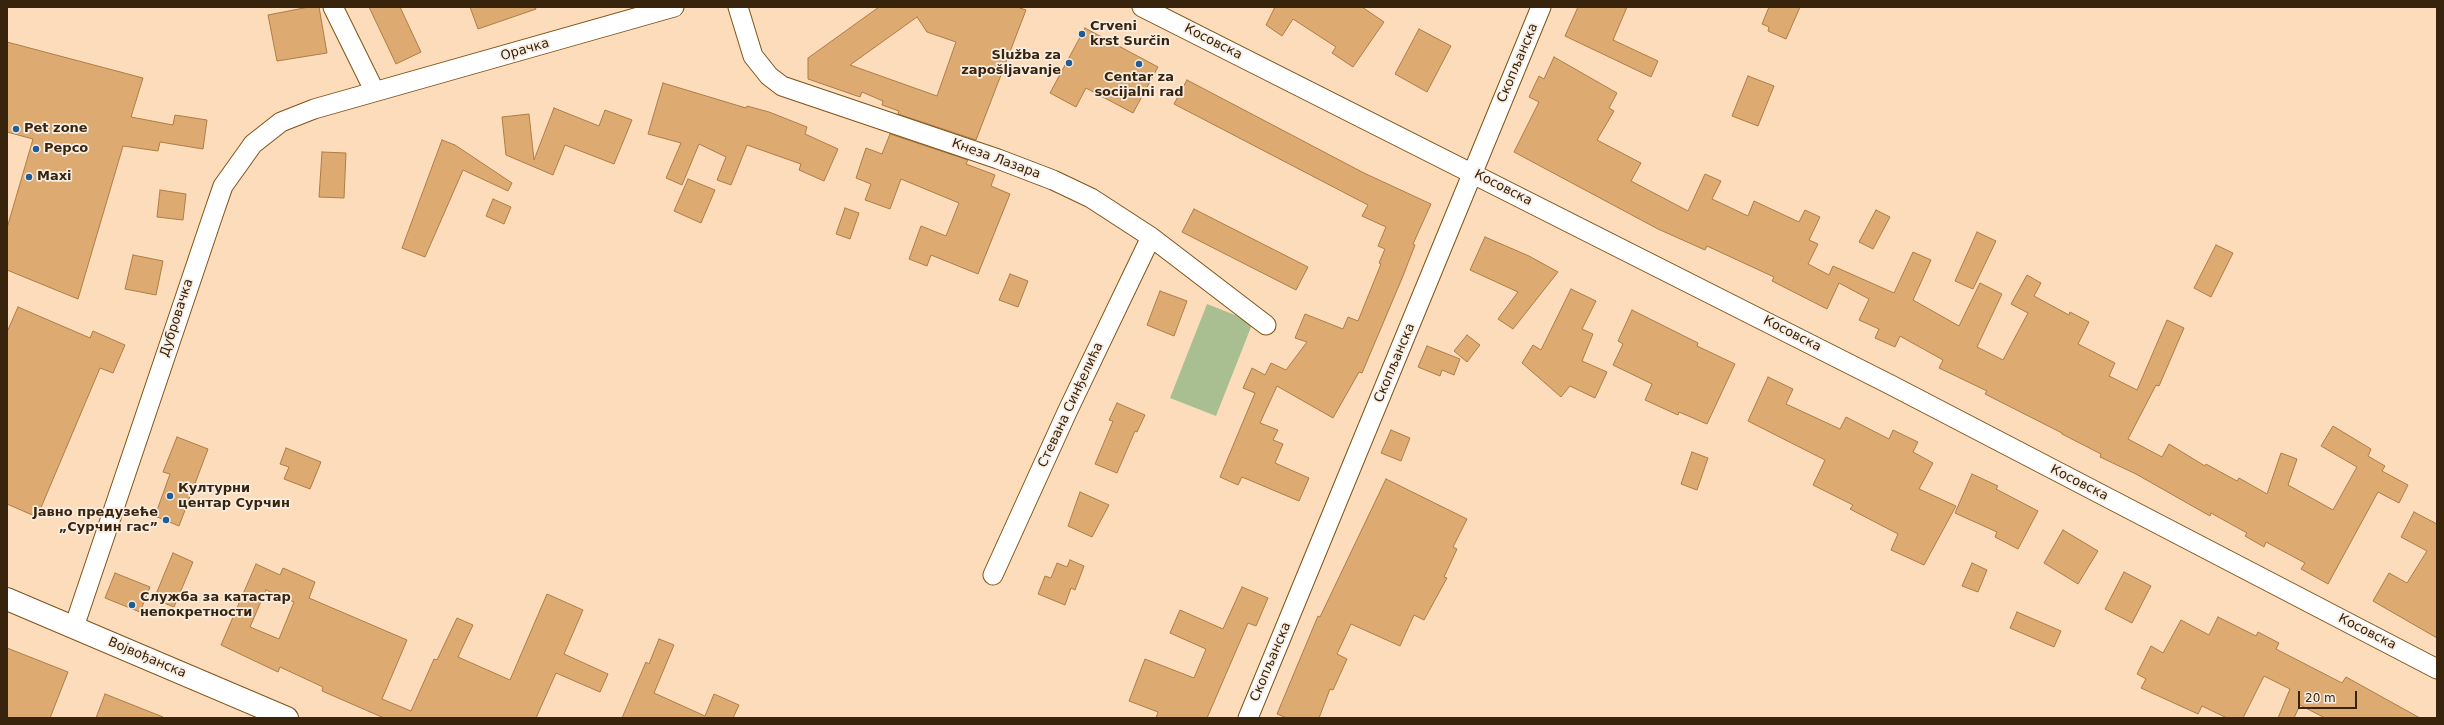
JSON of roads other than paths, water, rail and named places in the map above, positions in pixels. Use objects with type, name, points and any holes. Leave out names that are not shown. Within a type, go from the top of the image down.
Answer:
[{"type":"main road","name":"Војвођанска","points":[[7,599],[288,718]]},
{"type":"street","points":[[333,7],[374,90]]},
{"type":"street","name":"Орачка","points":[[374,90],[674,7]]},
{"type":"street","name":"Кнеза Лазара","points":[[738,7],[748,45],[754,56],[769,76],[782,86],[920,131],[1053,180],[1091,198],[1151,237],[1266,325]]},
{"type":"street","name":"Косовска","points":[[1142,7],[1891,385],[2437,669]]},
{"type":"street","name":"Скопљанска","points":[[1248,718],[1541,7]]},
{"type":"street","name":"Дубровачка","points":[[74,627],[198,256],[224,186],[253,144],[282,122],[314,109],[374,90]]},
{"type":"street","name":"Стевана Синђелића","points":[[994,575],[1068,410],[1151,237]]},
{"type":"place","name":"Crveni krst Surčin","points":[[1082,34]]},
{"type":"place","name":"Služba za zapošljavanje","points":[[1069,63]]},
{"type":"place","name":"Centar za socijalni rad","points":[[1139,64]]},
{"type":"place","name":"Pet zone","points":[[16,129]]},
{"type":"place","name":"Pepco","points":[[36,149]]},
{"type":"place","name":"Maxi","points":[[29,177]]},
{"type":"place","name":"Културни центар Сурчин","points":[[170,496]]},
{"type":"place","name":"Јавно предузеће „Сурчин гас”","points":[[166,520]]},
{"type":"place","name":"Служба за катастар непокретности","points":[[132,605]]}]
